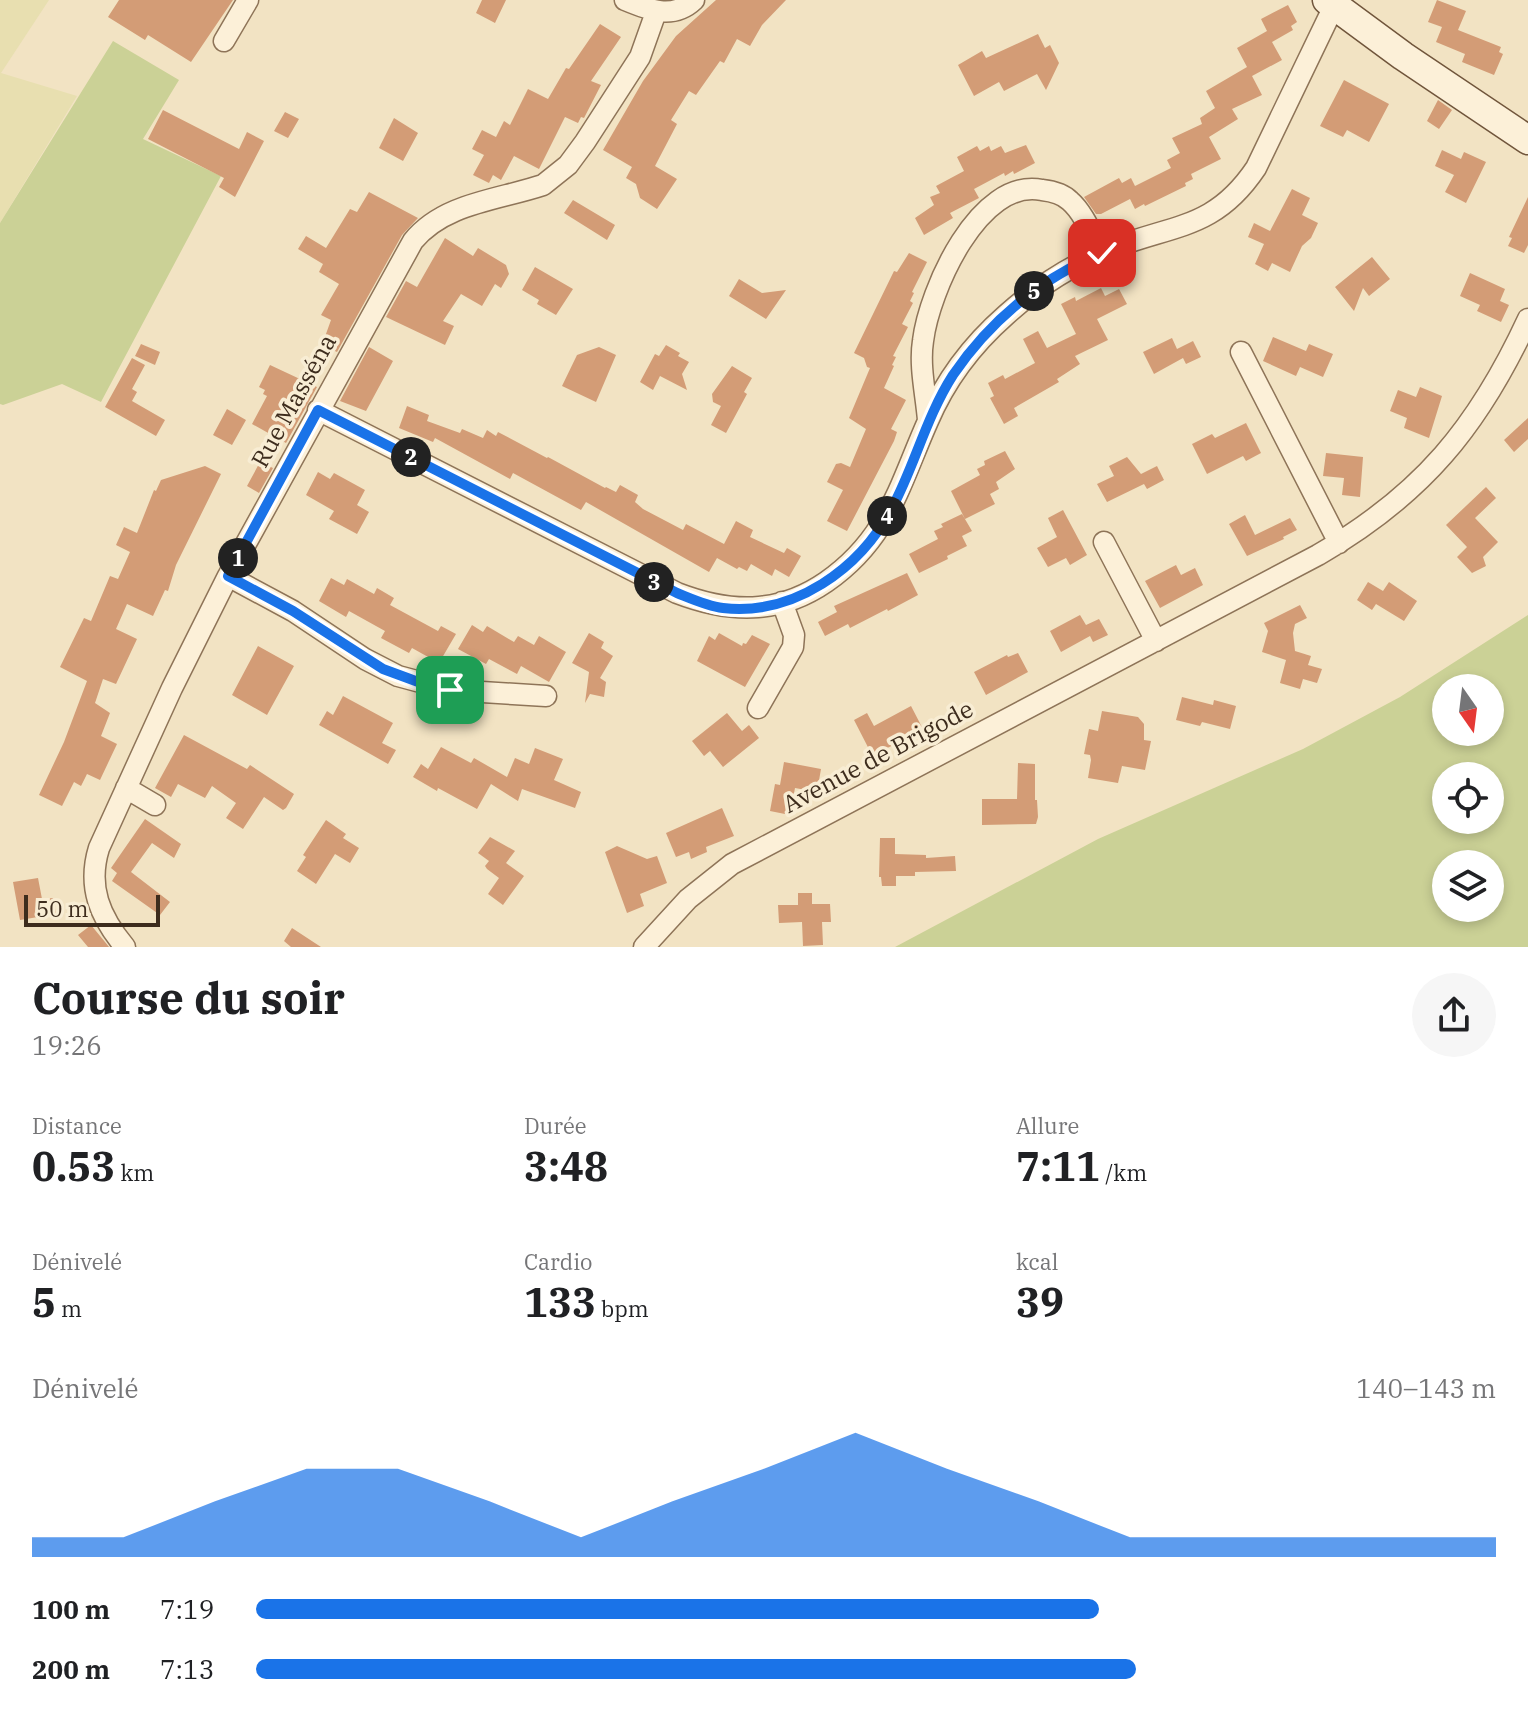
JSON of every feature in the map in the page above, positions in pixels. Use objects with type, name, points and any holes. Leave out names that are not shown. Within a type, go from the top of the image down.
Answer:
[{"type":"street","points":[[224,41],[248,0]]},
{"type":"street","points":[[625,0],[656,12],[681,10],[694,0]]},
{"type":"street","points":[[318,410],[677,593],[722,608],[782,602],[824,583],[869,544],[900,491],[928,420],[954,374],[976,344],[1003,317],[1052,278],[1102,253],[1193,224],[1214,213],[1244,187],[1256,168],[1331,3],[1528,140]]},
{"type":"street","name":"Rue Masséna","points":[[125,947],[100,909],[94,875],[99,848],[228,576],[413,241],[424,228],[447,213],[543,185],[556,177],[580,150],[640,57],[656,12]]},
{"type":"street","points":[[928,420],[922,355],[927,318],[955,249],[994,204],[1008,194],[1023,189],[1037,188],[1061,195],[1077,209],[1102,253]]},
{"type":"street","name":"Avenue de Brigode","points":[[644,947],[688,899],[732,864],[1339,543],[1397,502],[1451,447],[1491,392],[1528,319]]},
{"type":"street","points":[[1241,352],[1339,543]]},
{"type":"street","points":[[1104,542],[1156,641]]},
{"type":"street","points":[[228,576],[293,611],[365,659],[398,676],[450,690],[546,696]]},
{"type":"street","points":[[758,708],[793,647],[794,635],[782,602]]},
{"type":"street","points":[[126,788],[155,805]]},
{"type":"shaded area","points":[[0,0],[49,0],[1,73],[77,96],[0,223]]},
{"type":"green space","points":[[113,41],[179,80],[143,139],[221,176],[101,402],[62,384],[3,405],[0,404],[0,223]]},
{"type":"green space","points":[[1528,615],[1528,947],[895,947],[1098,839],[1303,749],[1432,676],[1432,746],[1504,746],[1504,674],[1436,674]]},
{"type":"building","points":[[119,0],[233,0],[191,62],[148,35],[145,40],[108,17]]},
{"type":"building","points":[[482,0],[506,0],[495,23],[476,13]]},
{"type":"building","points":[[716,0],[786,0],[762,25],[750,46],[737,39],[724,63],[720,61],[696,95],[689,91],[671,120],[677,124],[655,166],[677,179],[657,209],[640,198],[636,184],[626,178],[632,167],[603,150],[643,81],[676,36]]},
{"type":"building","points":[[1437,0],[1466,11],[1458,30],[1501,47],[1499,52],[1503,54],[1494,75],[1462,62],[1465,54],[1436,42],[1442,27],[1428,22]]},
{"type":"building","points":[[1288,5],[1297,22],[1291,26],[1293,30],[1272,42],[1282,60],[1252,76],[1262,95],[1232,109],[1238,119],[1209,137],[1221,159],[1191,174],[1193,179],[1185,183],[1186,186],[1145,206],[1135,209],[1130,199],[1096,214],[1084,197],[1119,178],[1122,183],[1131,178],[1135,186],[1171,168],[1167,160],[1180,153],[1172,138],[1202,124],[1200,118],[1215,108],[1206,91],[1247,67],[1237,48],[1267,31],[1261,19]]},
{"type":"building","points":[[600,24],[621,37],[591,81],[601,85],[584,118],[581,117],[578,123],[565,117],[539,169],[514,156],[501,180],[493,175],[489,183],[473,175],[484,155],[472,149],[482,130],[496,137],[504,121],[510,125],[528,89],[548,99],[566,68],[569,69]]},
{"type":"building","points":[[1038,34],[1045,48],[1050,45],[1059,63],[1046,90],[1037,74],[1004,91],[999,82],[974,96],[958,65],[982,51],[986,58]]},
{"type":"building","points":[[1344,80],[1389,104],[1369,142],[1347,130],[1343,137],[1320,126]]},
{"type":"building","points":[[1438,100],[1452,110],[1439,129],[1427,121]]},
{"type":"building","points":[[163,110],[239,149],[247,132],[264,141],[235,197],[219,187],[224,178],[148,139]]},
{"type":"building","points":[[285,112],[299,119],[288,138],[274,131]]},
{"type":"building","points":[[394,118],[418,133],[403,161],[379,148]]},
{"type":"building","points":[[1026,145],[1035,163],[1014,174],[1013,171],[1005,176],[1004,173],[974,189],[979,198],[950,213],[953,218],[924,235],[915,218],[934,205],[930,197],[940,193],[936,186],[964,171],[957,157],[977,146],[980,151],[989,146],[991,151],[1001,146],[1005,153]]},
{"type":"building","points":[[1442,150],[1461,159],[1464,152],[1486,162],[1466,203],[1445,192],[1454,175],[1435,166]]},
{"type":"building","points":[[1292,189],[1310,198],[1302,215],[1318,223],[1311,238],[1302,246],[1290,272],[1272,263],[1268,271],[1255,264],[1264,244],[1248,237],[1254,223],[1270,231]]},
{"type":"building","points":[[369,192],[418,218],[402,235],[337,352],[322,345],[331,320],[321,315],[339,284],[319,272],[323,264],[298,249],[306,236],[326,248],[350,209],[357,212]]},
{"type":"building","points":[[1528,197],[1528,245],[1524,253],[1508,246],[1512,238],[1509,237]]},
{"type":"building","points":[[573,200],[615,225],[607,240],[564,213]]},
{"type":"building","points":[[445,238],[473,256],[478,248],[506,265],[509,274],[501,288],[495,284],[482,306],[461,294],[443,321],[454,326],[445,345],[386,317],[406,281],[417,287]]},
{"type":"building","points":[[909,253],[927,262],[912,292],[910,301],[913,303],[902,324],[908,327],[893,356],[896,357],[894,366],[884,388],[906,400],[891,429],[897,432],[894,441],[847,531],[827,521],[843,490],[827,482],[836,464],[850,467],[866,429],[849,418],[870,368],[864,358],[854,353],[894,271],[897,272]]},
{"type":"building","points":[[1372,257],[1390,279],[1369,296],[1363,288],[1354,311],[1335,287]]},
{"type":"building","points":[[535,267],[573,289],[556,315],[522,290]]},
{"type":"building","points":[[1470,273],[1505,289],[1500,301],[1509,305],[1501,322],[1477,311],[1480,305],[1460,296]]},
{"type":"building","points":[[739,279],[762,293],[786,290],[766,319],[729,296]]},
{"type":"building","points":[[1101,288],[1105,296],[1119,289],[1127,304],[1097,319],[1108,340],[1075,356],[1080,364],[1057,379],[1059,382],[1014,408],[1018,416],[1004,424],[990,398],[994,396],[988,383],[1003,375],[1005,379],[1035,363],[1023,339],[1038,331],[1047,348],[1076,334],[1061,304],[1075,297],[1076,301]]},
{"type":"building","points":[[1273,337],[1306,351],[1309,344],[1333,354],[1323,377],[1300,367],[1296,376],[1263,361]]},
{"type":"building","points":[[1172,338],[1177,349],[1193,341],[1201,357],[1186,364],[1183,358],[1154,374],[1143,352]]},
{"type":"building","points":[[141,344],[160,352],[155,365],[135,356]]},
{"type":"building","points":[[666,345],[689,362],[682,374],[687,390],[660,376],[653,390],[640,382],[655,354],[659,356]]},
{"type":"building","points":[[369,347],[393,361],[366,411],[340,401]]},
{"type":"building","points":[[599,347],[616,355],[596,402],[562,386],[577,355]]},
{"type":"building","points":[[132,358],[145,365],[132,389],[137,392],[132,401],[165,420],[156,436],[105,407]]},
{"type":"building","points":[[270,365],[317,387],[286,443],[252,424],[267,396],[263,394],[265,390],[259,387]]},
{"type":"building","points":[[732,366],[752,378],[726,433],[711,425],[721,406],[713,402],[712,394]]},
{"type":"building","points":[[1420,387],[1442,396],[1429,438],[1404,428],[1407,418],[1390,411],[1398,390],[1416,397]]},
{"type":"building","points":[[407,406],[429,415],[427,421],[460,433],[462,429],[483,438],[487,430],[496,436],[498,432],[605,488],[616,492],[620,485],[638,495],[635,502],[643,509],[683,530],[686,524],[724,544],[736,521],[753,530],[750,537],[784,553],[787,548],[801,556],[789,577],[775,569],[772,576],[751,564],[747,571],[737,569],[717,558],[709,572],[586,502],[581,510],[513,473],[510,479],[435,438],[433,442],[399,428]]},
{"type":"building","points":[[227,409],[246,420],[232,445],[213,435]]},
{"type":"building","points":[[1528,418],[1528,439],[1514,452],[1504,440]]},
{"type":"building","points":[[1246,423],[1261,453],[1246,461],[1243,456],[1207,474],[1192,444],[1212,434],[1215,438]]},
{"type":"building","points":[[1005,451],[1015,469],[996,482],[999,489],[990,494],[995,504],[965,519],[951,491],[980,475],[977,469],[985,465],[984,461]]},
{"type":"building","points":[[1326,453],[1363,457],[1360,497],[1342,495],[1344,478],[1323,476]]},
{"type":"building","points":[[1127,457],[1141,474],[1157,466],[1164,480],[1147,489],[1144,484],[1107,502],[1097,484],[1114,476],[1109,466]]},
{"type":"building","points":[[260,462],[273,468],[259,493],[247,486]]},
{"type":"building","points":[[205,466],[221,474],[176,565],[168,591],[165,590],[153,616],[127,604],[116,629],[137,639],[116,684],[103,679],[95,703],[110,713],[101,736],[117,744],[100,780],[87,774],[81,786],[74,782],[62,806],[39,795],[64,742],[87,681],[60,667],[84,618],[91,621],[110,576],[118,579],[130,552],[116,545],[124,527],[137,533],[161,480]]},
{"type":"building","points":[[318,472],[330,479],[334,473],[365,490],[357,505],[369,512],[357,534],[329,519],[334,511],[306,495]]},
{"type":"building","points":[[1486,487],[1496,498],[1475,518],[1498,542],[1483,557],[1486,566],[1472,573],[1457,557],[1467,547],[1446,525]]},
{"type":"building","points":[[1063,510],[1087,555],[1070,565],[1066,558],[1048,567],[1037,548],[1057,537],[1048,518]]},
{"type":"building","points":[[962,514],[972,531],[962,536],[967,546],[919,573],[909,554],[938,539],[934,531]]},
{"type":"building","points":[[1245,515],[1255,535],[1290,518],[1297,530],[1247,556],[1229,524]]},
{"type":"building","points":[[1176,565],[1181,575],[1195,568],[1203,585],[1160,608],[1145,581]]},
{"type":"building","points":[[907,573],[918,595],[850,628],[848,624],[825,636],[818,622],[837,612],[834,606]]},
{"type":"building","points":[[331,578],[344,585],[347,579],[374,594],[377,588],[394,598],[390,605],[438,631],[441,626],[456,634],[439,663],[412,648],[409,653],[381,638],[385,631],[349,611],[346,617],[319,601]]},
{"type":"building","points":[[1368,582],[1383,591],[1389,582],[1417,601],[1404,621],[1376,604],[1372,610],[1357,600]]},
{"type":"building","points":[[1300,605],[1307,618],[1295,624],[1295,651],[1311,656],[1308,665],[1322,669],[1317,683],[1303,679],[1300,689],[1280,683],[1286,660],[1262,652],[1268,631],[1264,623]]},
{"type":"building","points":[[1080,615],[1086,625],[1099,619],[1108,635],[1093,642],[1090,636],[1061,652],[1050,631]]},
{"type":"building","points":[[472,625],[483,632],[487,626],[514,642],[518,636],[534,645],[539,636],[566,652],[549,682],[521,666],[517,674],[489,659],[486,664],[458,649]]},
{"type":"building","points":[[589,633],[604,642],[601,648],[613,656],[600,678],[606,682],[604,697],[590,694],[585,703],[589,672],[572,663]]},
{"type":"building","points":[[719,633],[742,646],[752,635],[770,644],[745,687],[697,661],[709,636],[715,640]]},
{"type":"building","points":[[258,646],[294,666],[267,715],[232,695]]},
{"type":"building","points":[[1018,653],[1028,672],[986,695],[974,672],[1007,655]]},
{"type":"building","points":[[343,696],[393,723],[382,743],[396,750],[388,764],[319,725],[327,711],[333,715]]},
{"type":"building","points":[[1182,697],[1213,705],[1214,700],[1236,706],[1230,729],[1176,720]]},
{"type":"building","points":[[911,706],[924,731],[872,755],[854,720],[867,713],[874,726]]},
{"type":"building","points":[[1102,711],[1138,717],[1144,724],[1144,740],[1151,741],[1145,770],[1122,766],[1118,783],[1088,778],[1091,760],[1090,755],[1084,754],[1089,729],[1098,731]]},
{"type":"building","points":[[727,713],[742,731],[749,725],[759,738],[723,767],[710,751],[704,756],[692,741]]},
{"type":"building","points":[[184,735],[247,769],[250,765],[294,794],[286,808],[283,810],[264,797],[243,829],[226,818],[236,803],[212,786],[205,798],[178,784],[171,797],[155,788]]},
{"type":"building","points":[[441,747],[471,763],[474,758],[507,777],[515,758],[529,764],[535,748],[563,759],[554,780],[581,792],[575,808],[522,789],[518,801],[491,784],[477,809],[438,788],[437,791],[413,777],[421,764],[428,769]]},
{"type":"building","points":[[784,762],[821,769],[817,792],[795,788],[790,815],[770,811],[775,784],[780,785]]},
{"type":"building","points":[[1018,763],[1035,764],[1036,824],[982,825],[982,799],[1017,799]]},
{"type":"building","points":[[722,808],[734,836],[706,847],[707,852],[691,859],[689,852],[676,857],[666,833]]},
{"type":"building","points":[[145,819],[181,844],[174,858],[152,843],[131,872],[170,902],[160,915],[112,881],[117,873],[111,868]]},
{"type":"building","points":[[326,820],[346,834],[343,838],[359,848],[350,863],[335,854],[316,884],[297,871],[306,857],[303,855]]},
{"type":"building","points":[[490,837],[515,851],[506,863],[524,876],[503,905],[488,894],[499,878],[487,869],[485,866],[489,861],[478,853]]},
{"type":"building","points":[[880,838],[895,838],[895,854],[926,855],[926,858],[955,856],[956,871],[915,872],[915,876],[896,876],[896,886],[882,886],[879,877]]},
{"type":"building","points":[[617,846],[647,859],[657,856],[667,883],[640,894],[644,906],[627,913],[605,852]]},
{"type":"building","points":[[38,878],[42,899],[53,898],[56,914],[20,920],[13,882]]},
{"type":"building","points":[[798,893],[812,893],[812,904],[830,904],[831,922],[822,922],[823,945],[803,946],[802,922],[779,923],[778,905],[798,905]]},
{"type":"building","points":[[91,925],[109,947],[88,947],[78,935]]},
{"type":"building","points":[[292,928],[321,947],[291,947],[284,941]]},
{"type":"route","points":[[450,690],[383,669],[293,611],[228,576],[318,410],[677,593],[722,608],[768,606],[790,600],[824,583],[869,544],[890,512],[939,398],[976,344],[1003,317],[1052,278],[1102,253]]}]
